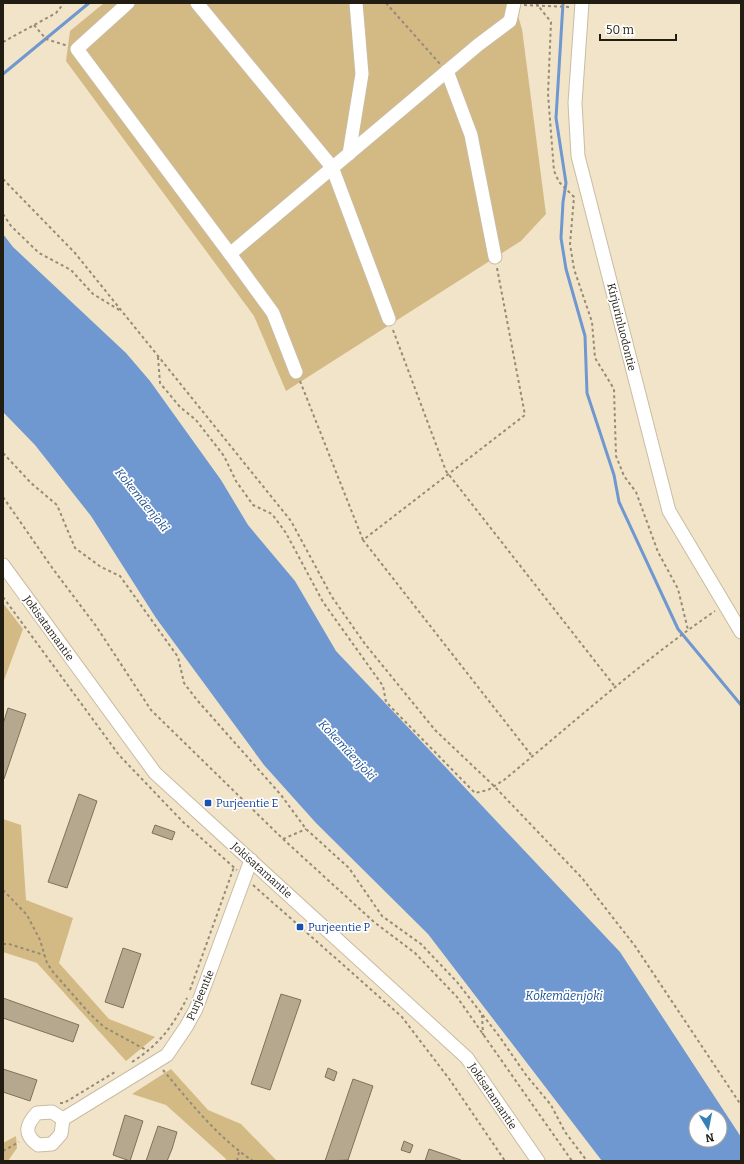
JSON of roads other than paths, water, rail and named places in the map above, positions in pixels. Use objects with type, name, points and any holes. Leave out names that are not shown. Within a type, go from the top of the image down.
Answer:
[{"type":"street","points":[[128,3],[77,49],[273,313],[296,372]]},
{"type":"street","points":[[197,3],[332,168],[389,319]]},
{"type":"street","points":[[349,154],[362,74],[356,3]]},
{"type":"street","points":[[230,254],[447,71],[510,22],[515,4]]},
{"type":"street","name":"Kirjurinluodontie","points":[[582,6],[575,103],[578,156],[669,511],[741,632]]},
{"type":"street","points":[[447,71],[471,135],[495,257]]},
{"type":"street","name":"Jokisatamantie","points":[[3,565],[155,773],[467,1058],[538,1161]]},
{"type":"street","name":"Purjeentie","points":[[63,1119],[167,1055],[196,1009],[251,860]]},
{"type":"water","name":"Kokemäenjoki","points":[[3,234],[13,247],[126,353],[150,381],[221,480],[248,525],[295,581],[336,651],[620,952],[722,1108],[688,1108],[688,1148],[728,1148],[728,1117],[741,1137],[741,1161],[602,1161],[428,934],[316,823],[264,765],[156,618],[91,516],[35,445],[3,412]]},
{"type":"waterway","points":[[3,74],[89,3]]},
{"type":"waterway","points":[[563,3],[556,118],[566,183],[563,202],[561,238],[566,269],[585,336],[587,393],[614,475],[619,502],[678,629],[741,705]]},
{"type":"place","name":"Purjeentie E","points":[[208,803]]},
{"type":"place","name":"Purjeentie P","points":[[300,927]]}]
